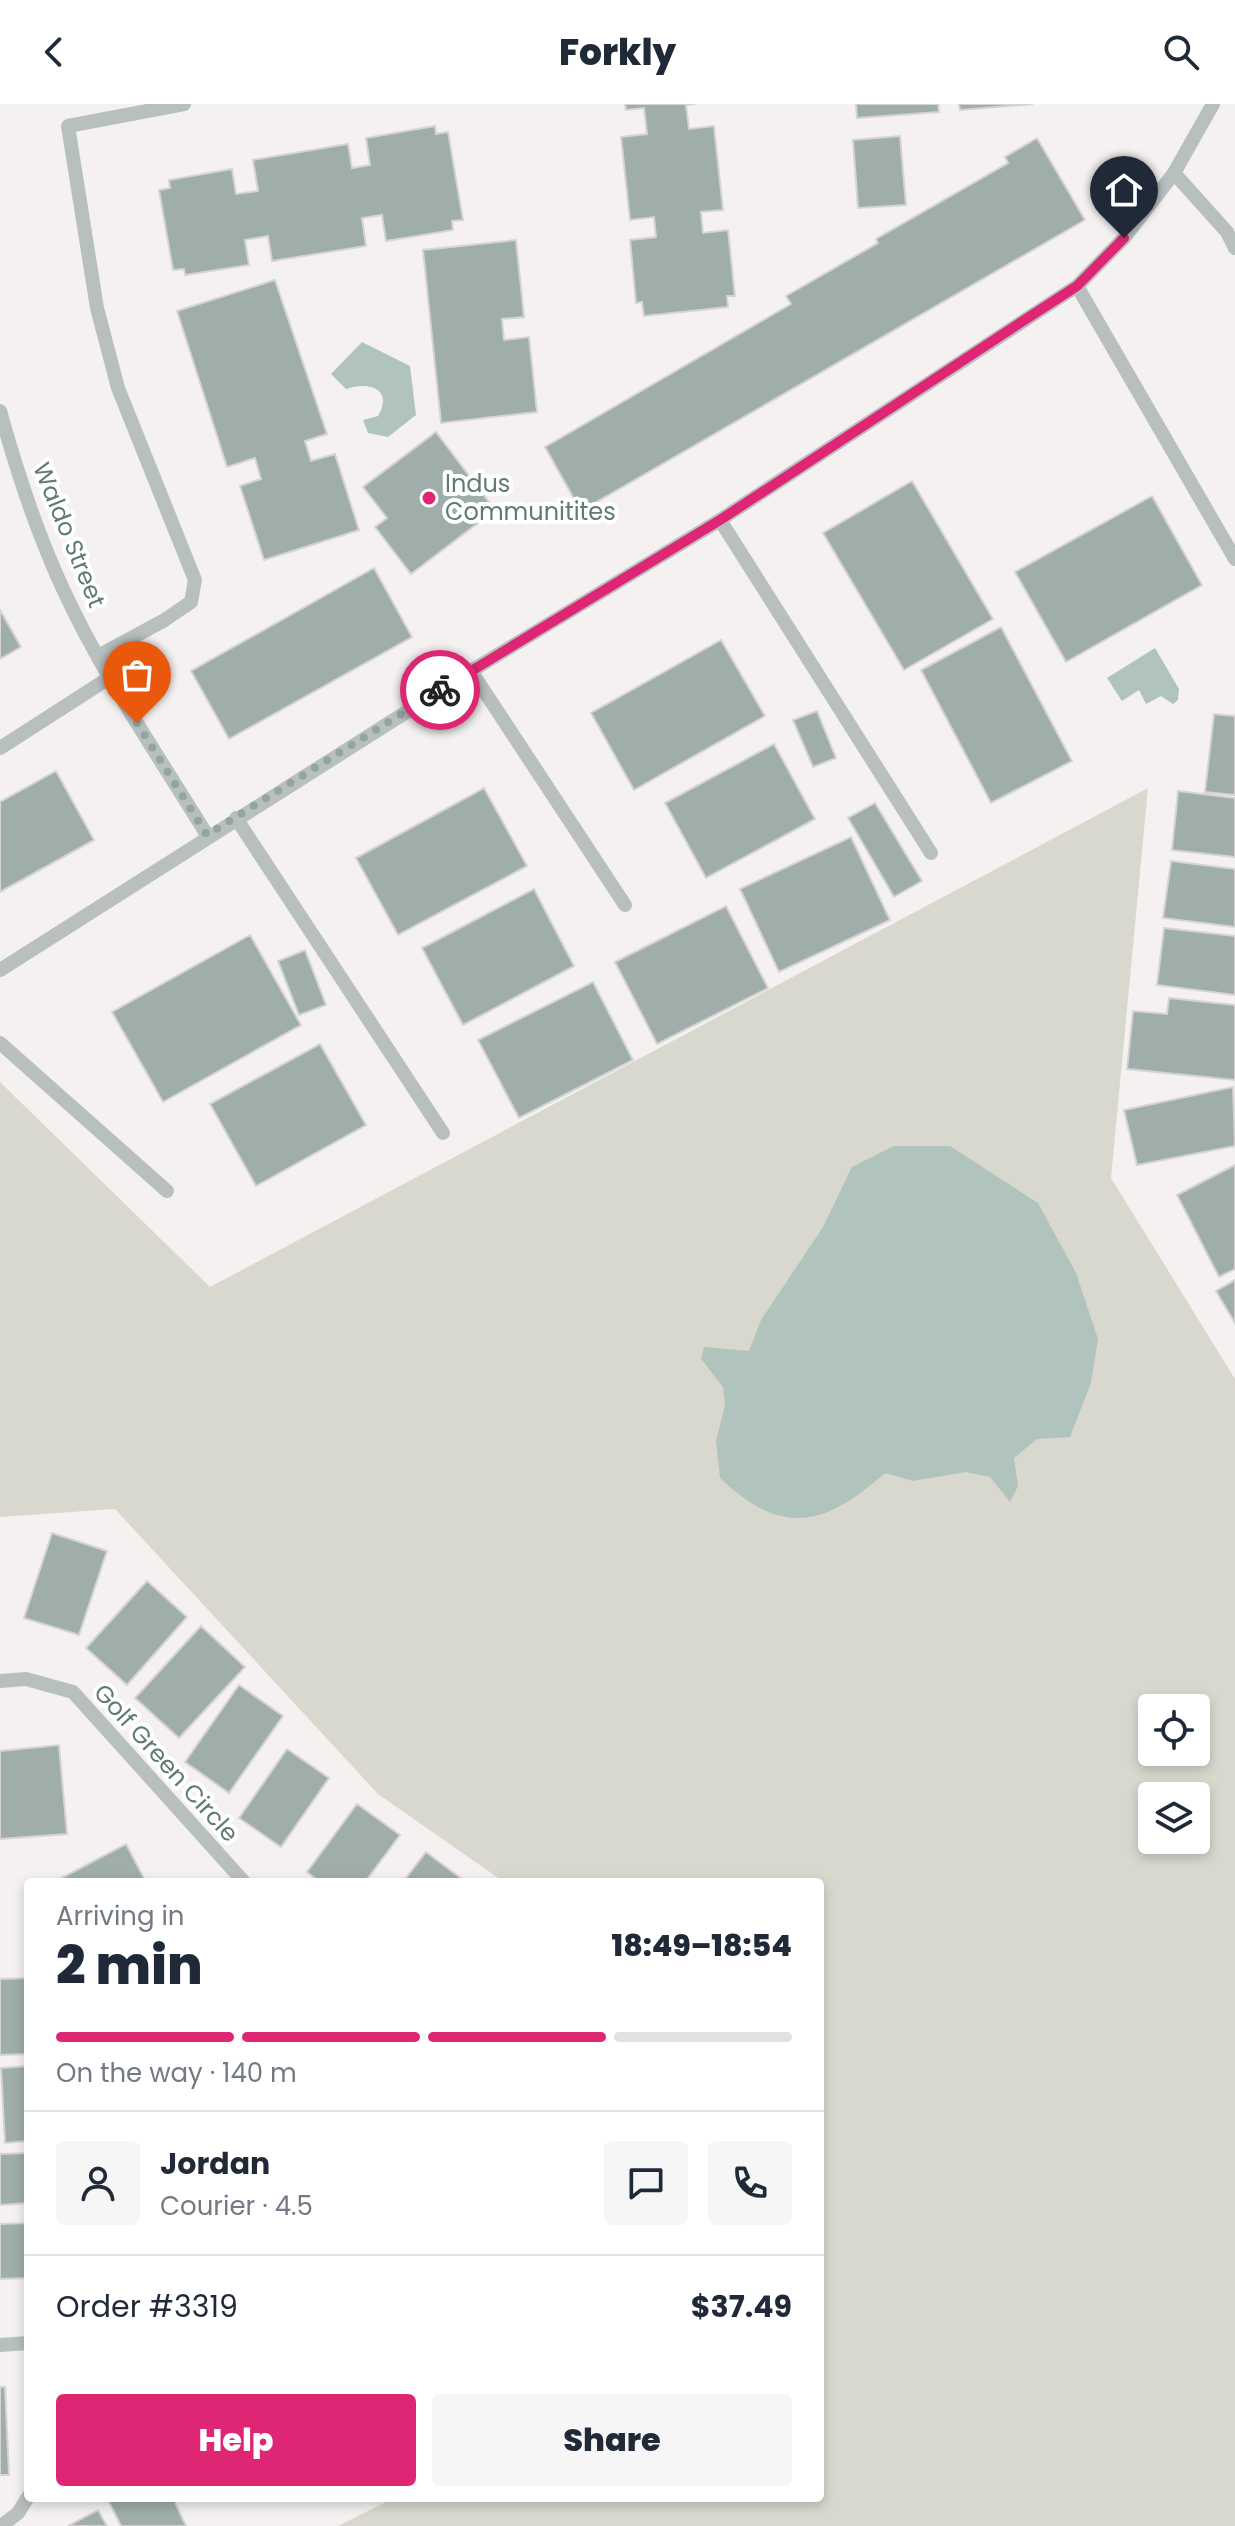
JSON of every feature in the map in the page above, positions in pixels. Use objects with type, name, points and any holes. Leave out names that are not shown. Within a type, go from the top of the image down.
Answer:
[{"type":"street","points":[[98,656],[191,602],[195,580],[118,388],[97,308],[68,126],[184,104]]},
{"type":"street","points":[[0,970],[207,835],[720,520],[1077,286],[1124,238],[1174,173],[1213,104]]},
{"type":"street","points":[[1174,173],[1227,232],[1235,248]]},
{"type":"street","points":[[1077,286],[1235,559]]},
{"type":"street","name":"Waldo Street","points":[[0,411],[23,492],[63,590],[109,678],[207,835]]},
{"type":"street","points":[[720,520],[931,853]]},
{"type":"street","points":[[471,671],[625,905]]},
{"type":"street","points":[[0,748],[109,678]]},
{"type":"street","points":[[236,818],[443,1133]]},
{"type":"street","points":[[0,1043],[167,1191]]},
{"type":"street","name":"Golf Green Circle","points":[[0,1681],[26,1679],[73,1692],[240,1878]]},
{"type":"street","points":[[0,2345],[24,2343]]},
{"type":"street","points":[[1,2526],[18,2513],[25,2502]]},
{"type":"shaded area","points":[[362,342],[410,366],[416,415],[388,437],[368,433],[363,420],[378,416],[382,407],[381,393],[363,386],[346,389],[331,374]]},
{"type":"shaded area","points":[[1155,648],[1179,689],[1178,700],[1173,704],[1161,696],[1146,704],[1139,690],[1122,701],[1107,678]]},
{"type":"shaded area","points":[[1148,788],[1111,1178],[1235,1379],[1235,2526],[338,2526],[386,2502],[824,2502],[824,1878],[498,1878],[378,1794],[115,1509],[0,1517],[0,1082],[210,1287]]},
{"type":"shaded area","points":[[894,1146],[950,1146],[1038,1203],[1076,1273],[1098,1339],[1091,1383],[1070,1437],[1037,1439],[1014,1458],[1018,1486],[1010,1502],[990,1477],[966,1472],[913,1481],[885,1473],[842,1505],[822,1514],[803,1518],[783,1517],[763,1510],[742,1497],[720,1478],[716,1441],[725,1405],[723,1387],[701,1359],[704,1347],[749,1351],[761,1320],[823,1227],[852,1167]]},
{"type":"building","points":[[625,104],[695,104],[686,105],[689,129],[714,126],[723,210],[701,212],[703,233],[728,230],[735,296],[727,296],[728,307],[644,316],[642,302],[636,303],[630,240],[656,237],[654,217],[630,220],[621,137],[647,134],[644,108],[626,110]]},
{"type":"building","points":[[856,104],[938,104],[939,112],[857,118]]},
{"type":"building","points":[[959,104],[1033,104],[960,110]]},
{"type":"building","points":[[435,126],[436,134],[448,132],[463,220],[452,221],[453,230],[386,241],[382,215],[362,218],[366,246],[272,261],[268,236],[245,240],[249,265],[185,275],[184,269],[173,270],[159,190],[170,188],[169,180],[232,169],[236,194],[258,191],[253,160],[348,144],[352,168],[370,165],[366,138]]},
{"type":"building","points":[[900,136],[906,205],[858,208],[853,140]]},
{"type":"building","points":[[1037,138],[1085,220],[581,511],[545,447],[791,304],[786,296],[878,243],[876,239],[1008,163],[1005,157]]},
{"type":"building","points":[[516,240],[524,317],[502,319],[504,340],[529,337],[537,412],[441,423],[423,250]]},
{"type":"building","points":[[275,280],[327,434],[305,441],[311,461],[335,454],[359,530],[264,560],[240,486],[261,479],[255,458],[227,467],[177,311]]},
{"type":"building","name":"Indus Communitites","points":[[436,432],[495,510],[411,574],[375,527],[387,518],[363,487]]},
{"type":"building","points":[[912,481],[993,619],[904,670],[823,533]]},
{"type":"building","points":[[1152,496],[1202,585],[1066,662],[1015,572]]},
{"type":"building","points":[[374,568],[412,637],[229,739],[191,671]]},
{"type":"building","points":[[0,610],[21,647],[0,659]]},
{"type":"building","points":[[1001,627],[1072,761],[991,803],[921,670]]},
{"type":"building","points":[[721,640],[765,716],[634,790],[591,713]]},
{"type":"building","points":[[817,711],[836,758],[813,767],[793,720]]},
{"type":"building","points":[[1214,714],[1235,716],[1235,795],[1205,792]]},
{"type":"building","points":[[774,744],[815,819],[706,878],[665,803]]},
{"type":"building","points":[[56,771],[94,840],[0,892],[0,802]]},
{"type":"building","points":[[484,788],[527,866],[398,935],[356,858]]},
{"type":"building","points":[[1178,791],[1235,798],[1235,857],[1172,850]]},
{"type":"building","points":[[875,803],[922,881],[894,897],[848,818]]},
{"type":"building","points":[[851,837],[890,920],[779,972],[740,889]]},
{"type":"building","points":[[1171,861],[1235,869],[1235,927],[1163,918]]},
{"type":"building","points":[[534,889],[574,966],[463,1025],[422,948]]},
{"type":"building","points":[[726,906],[768,988],[657,1044],[615,962]]},
{"type":"building","points":[[1164,928],[1235,936],[1235,995],[1157,985]]},
{"type":"building","points":[[250,935],[301,1025],[163,1102],[112,1012]]},
{"type":"building","points":[[305,950],[326,1005],[299,1015],[278,961]]},
{"type":"building","points":[[593,982],[633,1060],[519,1118],[478,1040]]},
{"type":"building","points":[[1169,998],[1235,1005],[1235,1080],[1127,1069],[1133,1011],[1167,1014]]},
{"type":"building","points":[[320,1044],[366,1125],[256,1186],[210,1104]]},
{"type":"building","points":[[1233,1087],[1235,1146],[1137,1165],[1124,1110]]},
{"type":"building","points":[[1235,1165],[1235,1269],[1219,1277],[1177,1195]]},
{"type":"building","points":[[1235,1280],[1235,1323],[1216,1291]]},
{"type":"building","points":[[52,1533],[107,1551],[79,1635],[24,1618]]},
{"type":"building","points":[[147,1581],[187,1617],[127,1685],[86,1648]]},
{"type":"building","points":[[201,1626],[245,1667],[179,1738],[135,1698]]},
{"type":"building","points":[[239,1685],[283,1716],[229,1793],[185,1762]]},
{"type":"building","points":[[59,1745],[67,1834],[0,1839],[0,1751]]},
{"type":"building","points":[[287,1749],[329,1778],[281,1847],[239,1818]]},
{"type":"building","points":[[357,1804],[400,1835],[368,1878],[315,1878],[307,1872]]},
{"type":"building","points":[[126,1844],[144,1878],[62,1878]]},
{"type":"building","points":[[426,1852],[461,1878],[406,1878]]},
{"type":"building","points":[[24,1978],[24,2054],[0,2055],[0,1979]]},
{"type":"building","points":[[24,2066],[24,2141],[5,2143],[1,2068]]},
{"type":"building","points":[[24,2153],[24,2203],[0,2205],[0,2154]]},
{"type":"building","points":[[24,2223],[24,2278],[0,2279],[0,2224]]},
{"type":"building","points":[[0,2387],[5,2387],[9,2475],[0,2475]]},
{"type":"building","points":[[109,2502],[175,2502],[186,2526],[121,2526]]},
{"type":"building","points":[[98,2510],[107,2526],[68,2526]]},
{"type":"way so far","points":[[137,723],[207,835],[440,690]]},
{"type":"place","name":"Indus Communitites","points":[[429,498]]},
{"type":"route","points":[[440,690],[720,520],[1077,286],[1124,238]]}]
